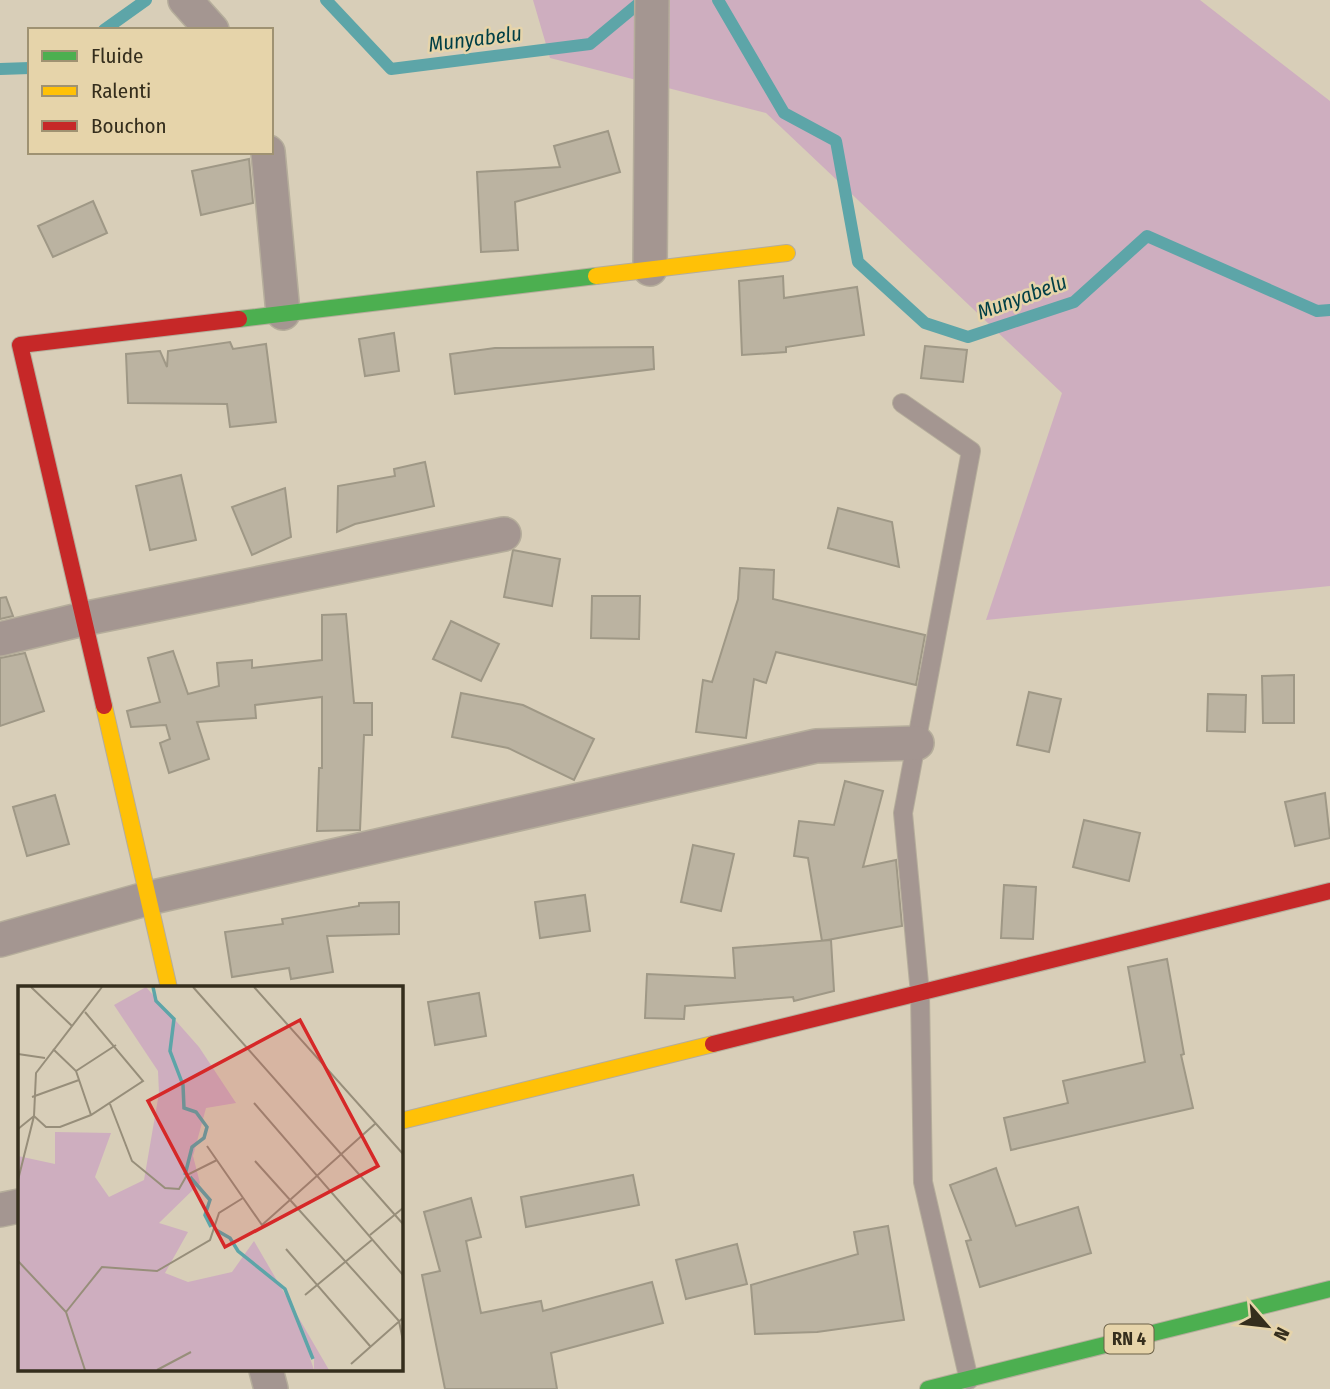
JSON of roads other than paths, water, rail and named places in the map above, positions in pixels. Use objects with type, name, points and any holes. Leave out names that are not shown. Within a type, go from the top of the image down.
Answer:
[{"type":"main road","points":[[169,986],[20,345],[787,253]]},
{"type":"main road","points":[[402,1121],[1330,891]]},
{"type":"main road","name":"RN 4","points":[[928,1389],[1330,1289]]},
{"type":"street","points":[[185,0],[210,28]]},
{"type":"street","points":[[650,269],[653,0]]},
{"type":"street","points":[[268,154],[283,313]]},
{"type":"street","points":[[0,639],[83,619],[504,534]]},
{"type":"street","points":[[0,940],[149,898],[816,746],[917,743]]},
{"type":"street","points":[[0,1210],[18,1206]]},
{"type":"street","points":[[267,1372],[271,1389]]},
{"type":"lane","points":[[902,403],[971,451],[903,813],[920,994],[923,1182],[969,1380]]},
{"type":"waterway","name":"Munyabelu","points":[[107,28],[146,0]]},
{"type":"waterway","name":"Munyabelu","points":[[326,0],[391,69],[590,44],[643,0]]},
{"type":"waterway","name":"Munyabelu","points":[[718,0],[784,113],[836,141],[858,262],[925,323],[968,337],[1074,302],[1147,236],[1317,311],[1330,310]]},
{"type":"waterway","name":"Munyabelu","points":[[0,69],[28,68]]}]
